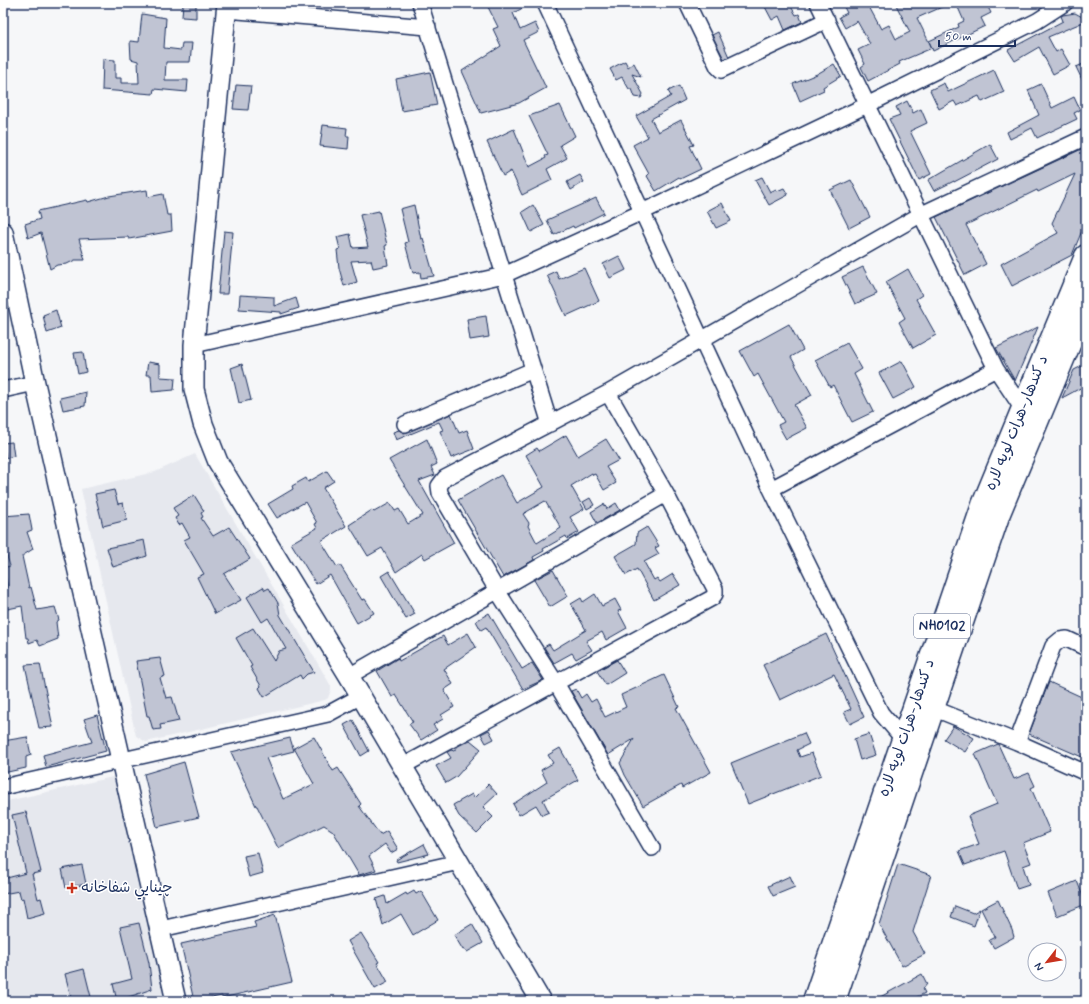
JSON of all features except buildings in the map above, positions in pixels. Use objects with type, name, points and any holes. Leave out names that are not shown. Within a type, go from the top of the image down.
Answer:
[{"type":"highway","name":"د کندهار-هرات لويه لاره","points":[[1030,413],[1086,256]]},
{"type":"highway","name":"د کندهار-هرات لويه لاره","points":[[834,1001],[983,505],[1086,304]]},
{"type":"highway","name":"د کندهار-هرات لويه لاره","points":[[814,1001],[911,744]]},
{"type":"main road","points":[[226,7],[194,346],[194,389],[203,424],[218,462],[403,766],[541,1001]]},
{"type":"main road","points":[[3,232],[176,1001]]},
{"type":"street","points":[[420,3],[550,424]]},
{"type":"street","points":[[545,3],[771,490],[880,713],[911,744]]},
{"type":"street","points":[[687,3],[718,67],[721,70],[827,20]]},
{"type":"street","points":[[818,3],[996,369],[1030,413]]},
{"type":"street","points":[[194,346],[504,275],[642,212],[867,105],[1037,21],[1065,3]]},
{"type":"street","points":[[226,7],[428,27]]},
{"type":"street","points":[[652,848],[556,683],[498,592],[440,493],[439,486],[445,478],[608,393],[920,215],[1086,137]]},
{"type":"street","points":[[771,490],[996,369]]},
{"type":"street","points":[[405,424],[533,370]]},
{"type":"street","points":[[3,390],[36,383]]},
{"type":"street","points":[[403,766],[712,598],[715,594],[715,589],[666,494],[608,393]]},
{"type":"street","points":[[349,676],[498,592],[666,494]]},
{"type":"street","points":[[1017,742],[1053,646],[1060,640],[1067,639],[1086,648]]},
{"type":"street","points":[[3,787],[328,714],[361,696]]},
{"type":"street","points":[[924,705],[1017,742],[1086,773]]},
{"type":"street","points":[[161,929],[459,862]]},
{"type":"shaded area","points":[[195,454],[331,686],[331,690],[328,698],[325,700],[146,742],[136,736],[81,489],[155,472]]},
{"type":"shaded area","name":"چينايي شفاخانه","points":[[117,776],[166,1001],[3,1001],[3,802]]},
{"type":"place","name":"چينايي شفاخانه","points":[[72,888]]}]
